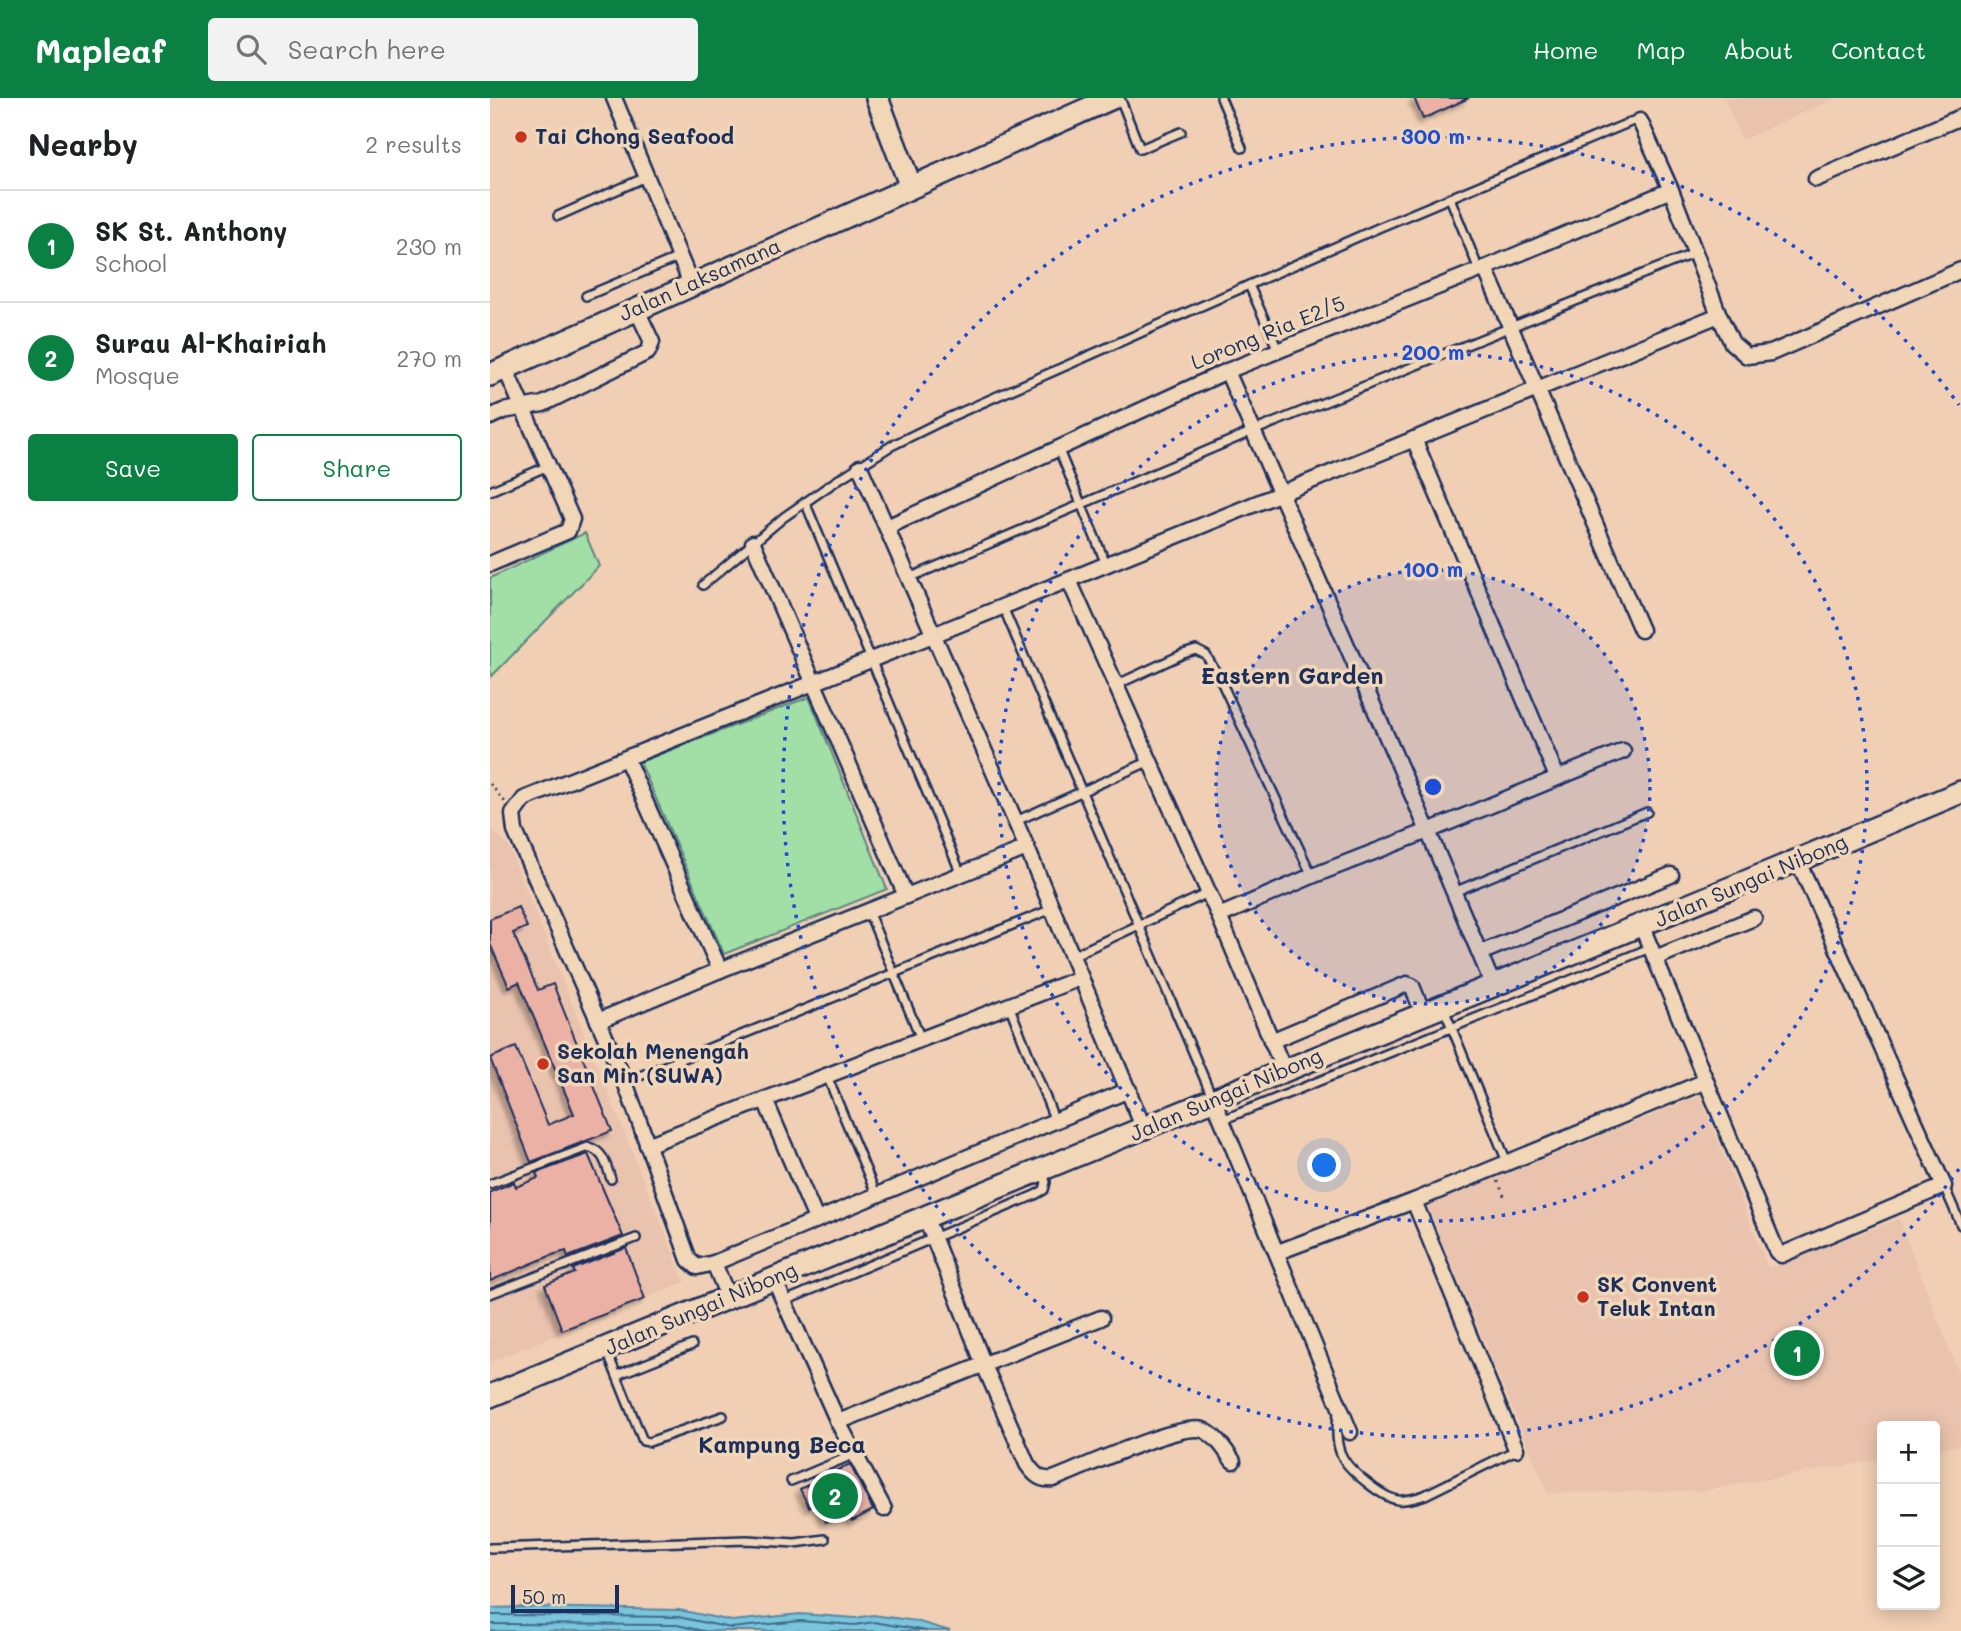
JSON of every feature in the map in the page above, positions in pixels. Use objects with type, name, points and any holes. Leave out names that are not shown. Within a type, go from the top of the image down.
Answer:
[{"type":"street","points":[[614,98],[691,284]]},
{"type":"street","points":[[877,98],[911,187]]},
{"type":"street","name":"Jalan Laksamana","points":[[498,372],[636,308],[1112,98]]},
{"type":"street","points":[[1816,179],[1961,117]]},
{"type":"street","points":[[1640,121],[1671,190],[1719,315],[1732,343],[1747,356],[1771,353],[1961,270]]},
{"type":"street","name":"Lorong Ria E2/5","points":[[887,527],[1227,371],[1671,190]]},
{"type":"street","points":[[1482,269],[1510,326],[1641,630]]},
{"type":"street","points":[[490,417],[503,411],[543,404],[648,352],[652,342],[636,308]]},
{"type":"street","points":[[1129,1090],[714,1263],[697,1267],[689,1260],[625,1082],[515,831],[513,814],[524,799],[1719,315]]},
{"type":"street","points":[[1227,371],[1493,985]]},
{"type":"street","points":[[490,564],[568,531],[572,525],[572,519],[523,407],[498,372]]},
{"type":"street","points":[[1414,439],[1557,777]]},
{"type":"street","points":[[860,467],[1027,848],[1144,1129]]},
{"type":"street","points":[[753,543],[906,896]]},
{"type":"street","points":[[1069,580],[1219,916],[1284,1070]]},
{"type":"street","points":[[1219,916],[1623,751]]},
{"type":"street","points":[[626,758],[720,970]]},
{"type":"street","name":"Jalan Sungai Nibong","points":[[490,1396],[925,1216],[1144,1129],[1218,1111],[1284,1070],[1642,927],[1961,792]]},
{"type":"street","points":[[598,1021],[1027,848]]},
{"type":"street","points":[[1642,927],[1778,1254],[1944,1186],[1798,861]]},
{"type":"street","points":[[1480,953],[1671,875]]},
{"type":"street","points":[[1653,953],[1754,918]]},
{"type":"street","points":[[647,1145],[1080,978]]},
{"type":"street","points":[[1271,1041],[1407,984],[1433,1009]]},
{"type":"street","points":[[1278,1252],[1414,1201],[1706,1081]]},
{"type":"street","points":[[765,1100],[816,1219]]},
{"type":"street","points":[[1218,1111],[1350,1432]]},
{"type":"street","points":[[1414,1201],[1517,1449]]},
{"type":"street","points":[[925,1216],[984,1365],[1027,1464],[1036,1475],[1046,1480],[1165,1435],[1191,1428],[1204,1431],[1218,1441],[1233,1461]]},
{"type":"street","points":[[714,1263],[729,1297]]},
{"type":"street","points":[[774,1279],[838,1422],[884,1509]]},
{"type":"street","points":[[838,1422],[1101,1318]]},
{"type":"lane","points":[[1120,98],[1140,149],[1181,132]]},
{"type":"lane","points":[[1221,98],[1242,148]]},
{"type":"lane","points":[[703,585],[805,502],[891,446],[950,417],[1450,198],[1633,121],[1640,121]]},
{"type":"lane","points":[[558,216],[646,177]]},
{"type":"lane","points":[[1450,198],[1482,269]]},
{"type":"lane","points":[[909,578],[1253,431],[1695,253]]},
{"type":"lane","points":[[586,296],[679,257]]},
{"type":"lane","points":[[1250,285],[1279,351]]},
{"type":"lane","points":[[1058,448],[1106,564]]},
{"type":"lane","points":[[490,491],[548,466]]},
{"type":"lane","points":[[805,502],[961,874]]},
{"type":"lane","points":[[1003,607],[1218,1111],[1653,953]]},
{"type":"lane","points":[[1116,685],[1183,654],[1196,650],[1206,655],[1220,679],[1312,876]]},
{"type":"lane","points":[[1015,821],[1150,761]]},
{"type":"lane","points":[[1454,892],[1647,812]]},
{"type":"lane","points":[[1072,956],[1208,892]]},
{"type":"lane","points":[[625,1082],[1053,909]]},
{"type":"lane","points":[[868,911],[921,1039]]},
{"type":"lane","points":[[1009,1005],[1055,1121]]},
{"type":"lane","points":[[1433,1009],[1452,1028],[1507,1162]]},
{"type":"lane","points":[[827,1076],[876,1195]]},
{"type":"lane","points":[[490,1184],[588,1147],[603,1155],[611,1179]]},
{"type":"lane","points":[[784,1301],[1035,1195],[1044,1190],[1046,1182],[1041,1170]]},
{"type":"lane","points":[[1944,1186],[1961,1224]]},
{"type":"lane","points":[[490,1294],[636,1238]]},
{"type":"lane","points":[[617,1375],[692,1345]]},
{"type":"lane","points":[[606,1348],[643,1441],[723,1416]]},
{"type":"lane","points":[[1339,1404],[1337,1436],[1341,1455],[1349,1467],[1396,1500],[1409,1500],[1425,1495],[1517,1449]]},
{"type":"lane","points":[[791,1481],[855,1454]]},
{"type":"lane","points":[[490,1548],[747,1540],[795,1543],[825,1539]]},
{"type":"path","points":[[490,784],[515,810]]},
{"type":"shaded area","points":[[1724,98],[1836,98],[1742,140]]},
{"type":"shaded area","name":"Sekolah Menengah San Min (SUWA)","points":[[490,827],[508,846],[685,1282],[490,1362]]},
{"type":"shaded area","points":[[1700,1096],[1768,1268],[1899,1219],[1961,1379],[1961,1445],[1940,1448],[1940,1421],[1877,1421],[1877,1460],[1700,1491],[1548,1493],[1427,1206]]},
{"type":"green space","points":[[585,533],[599,566],[492,676],[490,578]]},
{"type":"green space","points":[[809,697],[887,889],[724,954],[640,762]]},
{"type":"water","points":[[490,1608],[679,1610],[732,1621],[800,1614],[856,1618],[873,1615],[916,1621],[950,1631],[490,1631]]},
{"type":"building","points":[[1414,98],[1469,98],[1423,119]]},
{"type":"building","points":[[518,907],[527,927],[513,933],[538,990],[553,984],[612,1131],[531,1162],[490,1058],[516,1047],[548,1125],[574,1114],[519,982],[509,987],[490,944],[490,919]]},
{"type":"building","points":[[588,1154],[623,1236],[568,1257],[566,1251],[552,1255],[490,1281],[490,1192],[514,1182],[516,1187],[538,1178],[536,1173]]},
{"type":"building","points":[[626,1248],[645,1299],[562,1330],[545,1285],[575,1273],[573,1269]]},
{"type":"building","points":[[850,1464],[873,1510],[852,1521],[847,1512],[826,1522],[817,1503],[809,1507],[800,1489]]},
{"type":"place","name":"Tai Chong Seafood","points":[[521,137]]},
{"type":"place","name":"Sekolah Menengah San Min (SUWA)","points":[[543,1064]]},
{"type":"place","name":"SK Convent Teluk Intan","points":[[1583,1297]]},
{"type":"place","name":"SK St. Anthony","points":[[1797,1353]]},
{"type":"place","name":"Surau Al-Khairiah","points":[[835,1496]]},
{"type":"district","name":"Eastern Garden","points":[[1292,676]]},
{"type":"district","name":"Kampung Beca","points":[[782,1445]]}]
